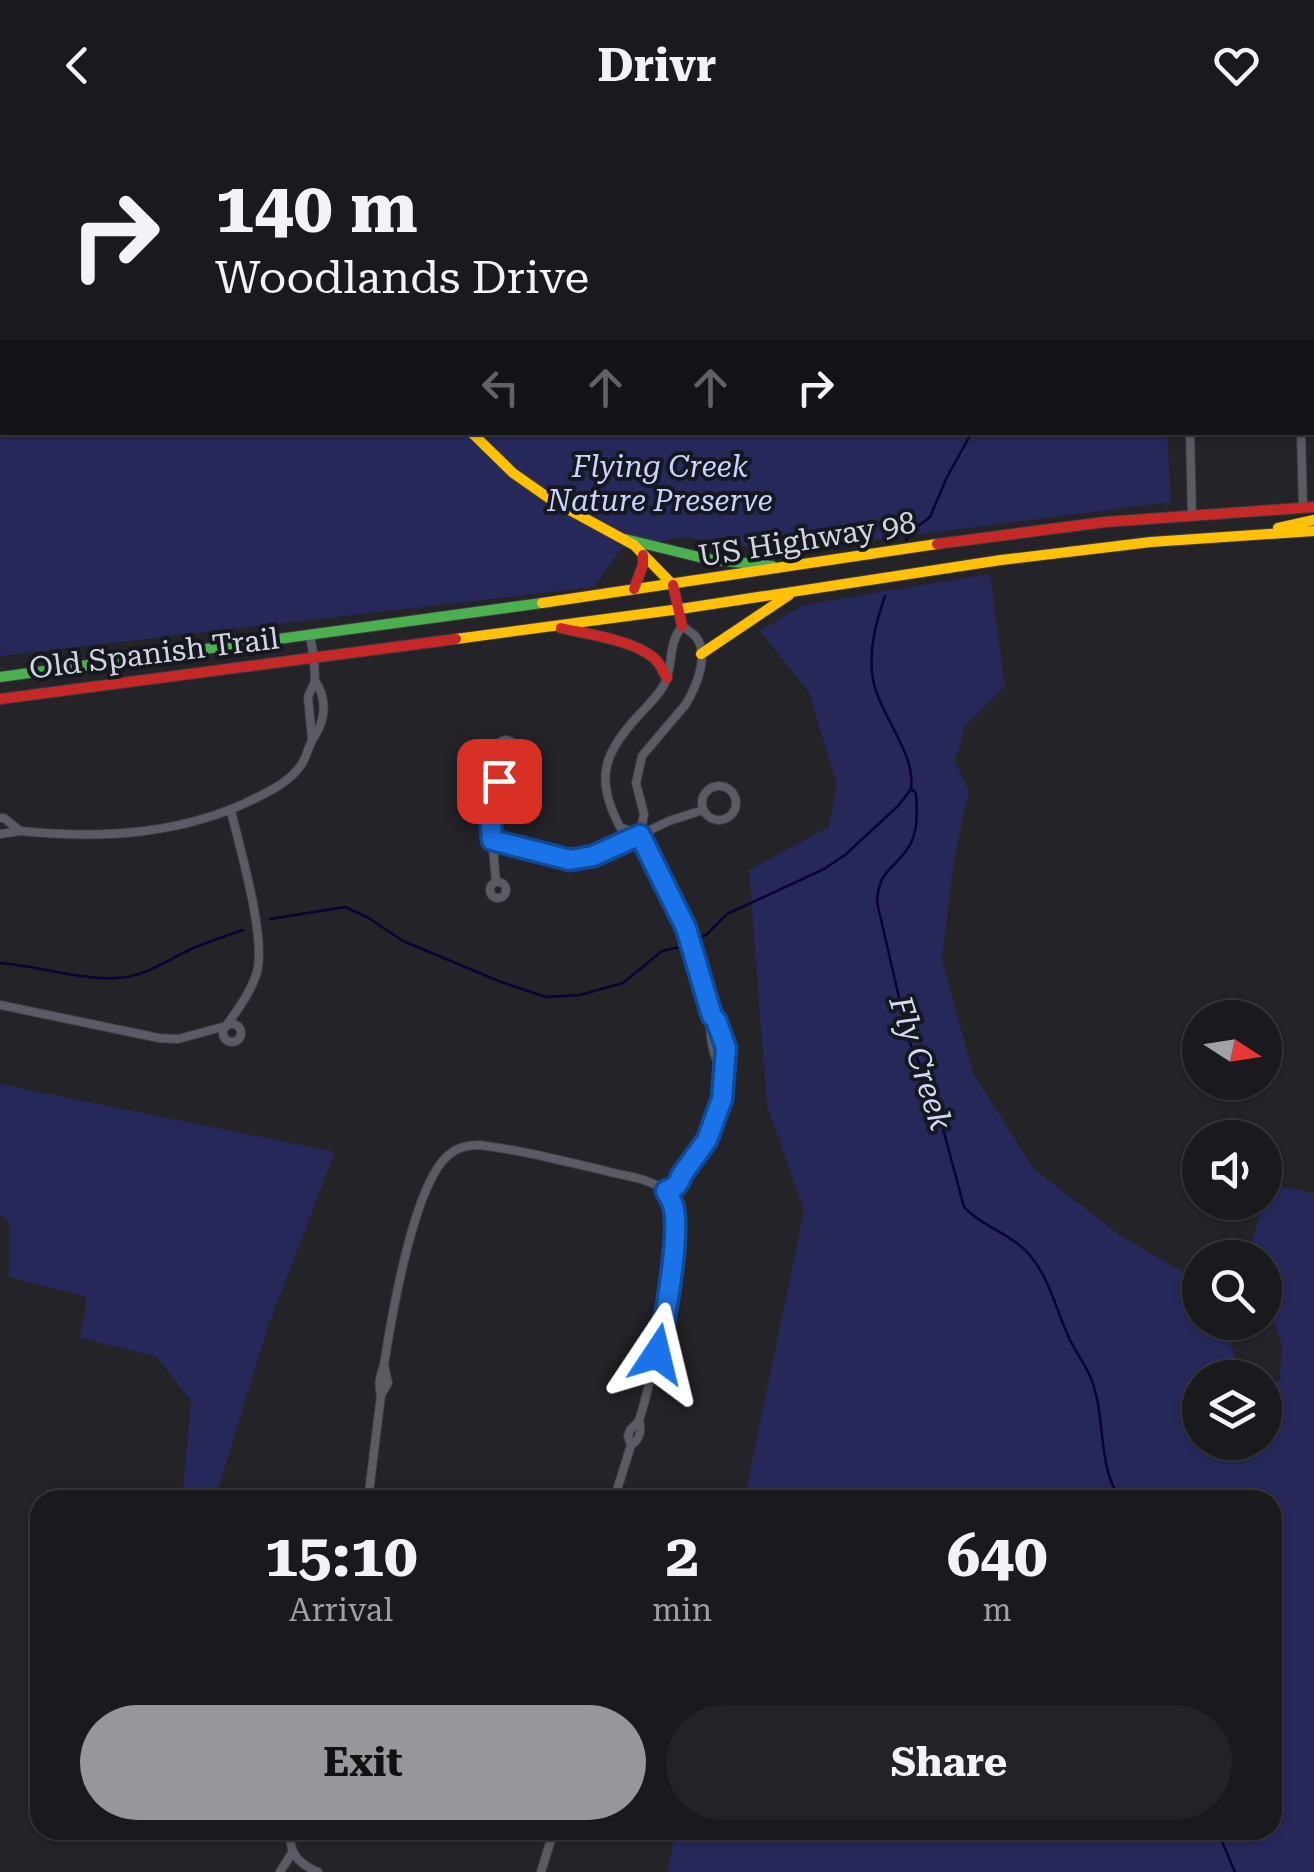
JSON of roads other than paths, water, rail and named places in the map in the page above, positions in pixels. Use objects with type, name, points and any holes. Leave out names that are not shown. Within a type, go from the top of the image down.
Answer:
[{"type":"main road","points":[[473,435],[513,472],[553,500],[625,538],[707,559],[786,568]]},
{"type":"main road","name":"US Highway 98","points":[[310,636],[904,548],[1150,518],[1309,507]]},
{"type":"main road","points":[[1150,518],[1151,542]]},
{"type":"main road","points":[[1255,534],[1314,520]]},
{"type":"main road","name":"US Highway 98","points":[[314,658],[983,562],[1151,542],[1314,531]]},
{"type":"main road","points":[[625,538],[672,585],[682,626]]},
{"type":"main road","points":[[634,589],[643,565],[642,554]]},
{"type":"main road","points":[[701,654],[795,592]]},
{"type":"main road","points":[[552,626],[652,656],[667,678]]},
{"type":"main road","name":"Old Spanish Trail","points":[[0,677],[310,636]]},
{"type":"main road","name":"Old Spanish Trail","points":[[0,698],[314,658]]},
{"type":"street","points":[[1190,435],[1192,515]]},
{"type":"street","points":[[1301,435],[1309,507]]},
{"type":"street","points":[[640,835],[620,827],[613,814],[606,779],[608,762],[613,746],[662,688],[672,642],[682,626],[696,637],[700,668],[692,694],[638,766],[636,784],[644,814],[640,835],[686,928],[727,1059],[722,1099],[707,1140],[680,1181],[666,1191]]},
{"type":"street","points":[[310,636],[315,681],[308,696],[312,739]]},
{"type":"street","points":[[0,834],[129,834],[231,811],[281,785],[301,766],[312,739],[320,731],[324,708],[322,692],[315,681]]},
{"type":"street","points":[[496,882],[491,826],[504,758]]},
{"type":"street","points":[[714,786],[730,790],[736,799],[732,816],[721,821],[710,818],[703,810],[702,798],[714,786]]},
{"type":"street","points":[[492,840],[570,860],[593,856],[703,810]]},
{"type":"street","points":[[0,1005],[158,1038],[178,1039],[226,1026],[253,983],[259,940],[231,811]]},
{"type":"street","points":[[0,818],[20,831]]},
{"type":"street","points":[[369,1490],[381,1395],[388,1383],[384,1365],[400,1273],[437,1168],[448,1154],[466,1146],[495,1147],[638,1179],[666,1191],[674,1207],[662,1333],[639,1421],[640,1435],[631,1445],[617,1490]]},
{"type":"street","points":[[291,1840],[292,1853],[318,1872]]},
{"type":"street","points":[[541,1872],[551,1840]]},
{"type":"street","points":[[280,1872],[292,1853]]},
{"type":"street","points":[[289,1872],[301,1863]]},
{"type":"waterway","name":"Fly Creek","points":[[906,540],[930,517],[970,435]]},
{"type":"waterway","name":"Fly Creek","points":[[885,596],[874,637],[873,679],[908,761],[917,814],[912,842],[883,877],[877,902],[909,1041],[934,1095],[964,1207],[1019,1244],[1047,1282],[1070,1340],[1090,1376],[1108,1473],[1115,1490]]},
{"type":"waterway","points":[[696,940],[727,914],[824,869],[845,855],[911,789]]},
{"type":"waterway","points":[[270,919],[345,907],[403,941],[546,997],[580,995],[623,983],[662,951],[683,946]]},
{"type":"waterway","points":[[0,963],[88,977],[128,977],[243,930]]},
{"type":"waterway","name":"Fly Creek","points":[[1221,1840],[1235,1872]]},
{"type":"park label","name":"Flying Creek Nature Preserve","points":[[660,483]]}]
